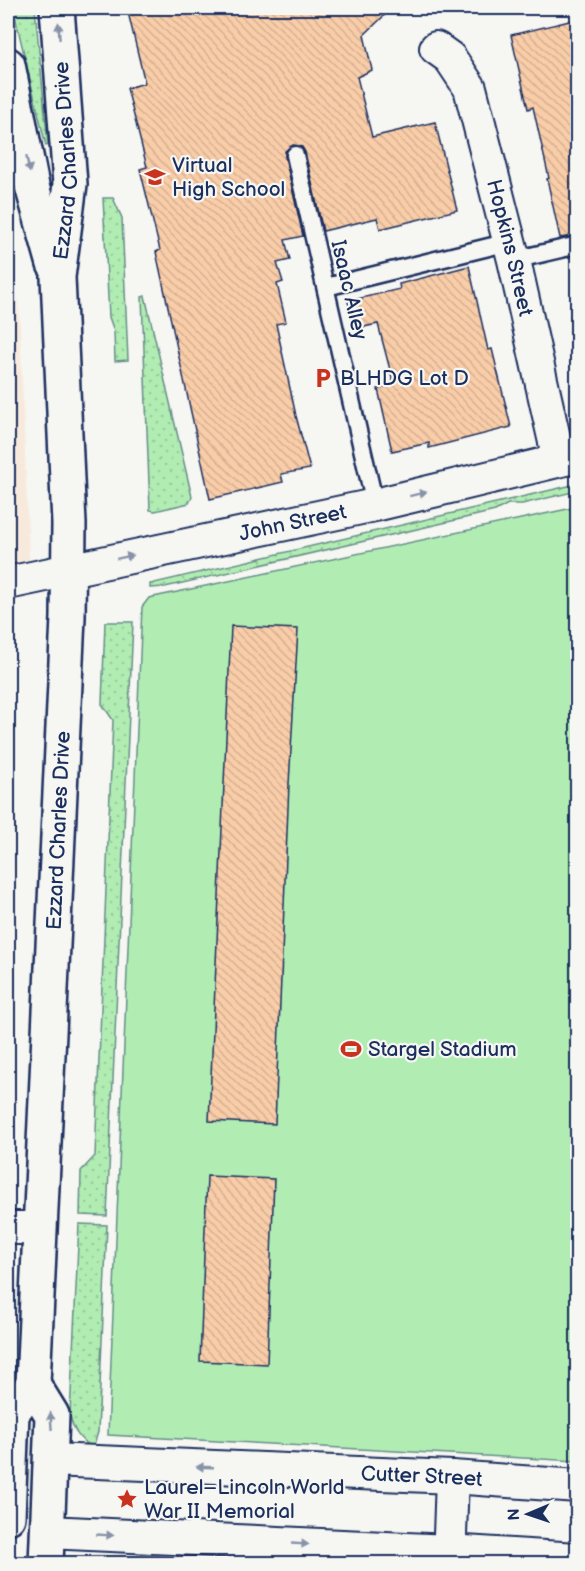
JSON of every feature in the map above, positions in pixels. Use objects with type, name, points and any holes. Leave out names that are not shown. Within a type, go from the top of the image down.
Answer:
[{"type":"main road","name":"Ezzard Charles Drive","points":[[33,1384],[68,617],[69,524],[58,277],[70,184],[57,8]]},
{"type":"main road","name":"Ezzard Charles Drive","points":[[8,65],[33,186],[58,277]]},
{"type":"main road","points":[[8,1517],[12,1413],[33,1384],[52,1415],[46,1548]]},
{"type":"street","name":"Hopkins Street","points":[[436,48],[450,58],[470,88],[568,458]]},
{"type":"street","name":"John Street","points":[[8,583],[375,505],[568,458]]},
{"type":"street","points":[[8,1228],[40,1228]]},
{"type":"street","name":"Cutter Street","points":[[50,1460],[452,1477],[578,1486]]},
{"type":"street","points":[[449,1557],[452,1477]]},
{"type":"street","points":[[46,1548],[578,1559]]},
{"type":"lane","name":"Isaac Alley","points":[[295,155],[375,505]]},
{"type":"lane","points":[[326,287],[512,251],[578,245]]},
{"type":"shaded area","points":[[8,206],[20,325],[29,560],[8,565]]},
{"type":"green space","points":[[13,8],[35,8],[48,145],[46,146]]},
{"type":"green space","points":[[103,198],[113,198],[122,218],[128,360],[115,361],[114,331],[109,317]]},
{"type":"green space","points":[[145,296],[192,497],[189,503],[155,511],[150,510],[142,297]]},
{"type":"green space","points":[[577,484],[577,491],[522,504],[508,504],[495,511],[165,587],[150,588],[150,584]]},
{"type":"green space","name":"Stargel Stadium","points":[[577,507],[577,1461],[108,1435],[142,607],[149,598]]},
{"type":"green space","points":[[105,622],[133,622],[107,1216],[80,1215],[81,1171],[95,1156],[113,720],[102,704]]},
{"type":"green space","points":[[79,1224],[107,1225],[98,1432],[93,1448],[77,1434],[70,1415]]},
{"type":"building","points":[[127,8],[392,8],[364,35],[372,70],[357,77],[372,137],[435,122],[457,210],[380,229],[377,218],[323,231],[305,152],[302,147],[293,145],[285,151],[303,236],[285,240],[290,260],[277,263],[283,282],[277,284],[286,322],[276,324],[310,469],[281,474],[283,482],[210,499],[156,252],[160,250],[140,169],[147,167],[127,88],[145,83]]},
{"type":"building","points":[[578,19],[578,235],[560,238],[533,107],[528,109],[511,35]]},
{"type":"building","points":[[469,266],[488,350],[492,349],[511,427],[429,448],[429,443],[392,451],[378,389],[394,385],[378,324],[354,329],[348,301],[400,289],[399,284]]},
{"type":"building","points":[[231,626],[298,629],[275,1124],[209,1121]]},
{"type":"building","points":[[207,1176],[274,1179],[267,1364],[200,1361]]},
{"type":"place","name":"Virtual High School","points":[[155,177]]},
{"type":"place","name":"BLHDG Lot D","points":[[323,378]]},
{"type":"place","name":"Stargel Stadium","points":[[351,1049]]},
{"type":"place","name":"Laurel–Lincoln World War II Memorial","points":[[127,1499]]}]
